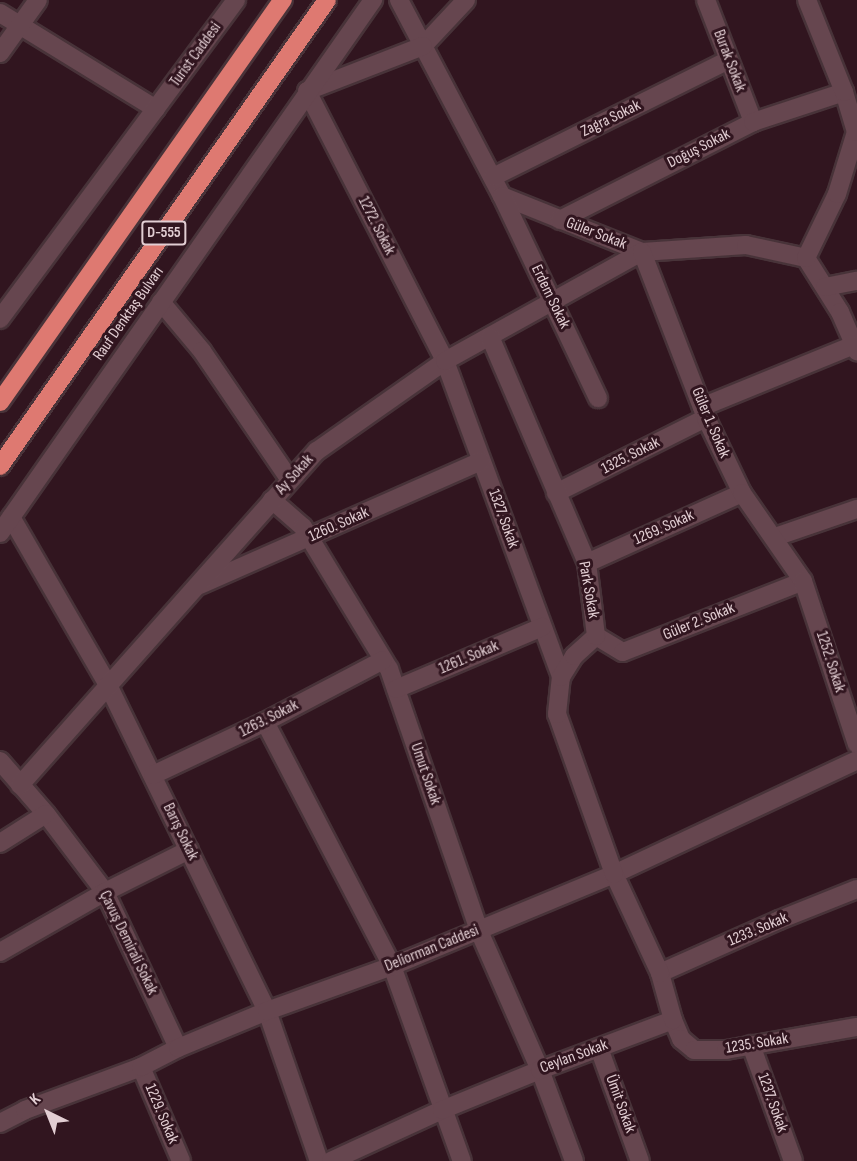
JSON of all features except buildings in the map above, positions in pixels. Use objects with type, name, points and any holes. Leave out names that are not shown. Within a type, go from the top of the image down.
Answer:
[{"type":"highway","name":"D-555","points":[[0,402],[283,0]]},
{"type":"highway","name":"Rauf Denktaş Bulvarı","points":[[0,466],[327,0]]},
{"type":"street","points":[[0,52],[38,0]]},
{"type":"street","name":"Turist Caddesi","points":[[0,319],[236,0]]},
{"type":"street","name":"Rauf Denktaş Bulvarı","points":[[0,533],[307,91],[373,0]]},
{"type":"street","points":[[399,0],[501,196]]},
{"type":"street","points":[[307,91],[423,46],[466,0]]},
{"type":"street","name":"Burak Sokak","points":[[706,0],[753,122]]},
{"type":"street","points":[[807,0],[844,92],[856,132],[837,194],[806,258],[840,312],[856,348]]},
{"type":"street","points":[[0,13],[156,109]]},
{"type":"street","name":"Zagra Sokak","points":[[493,177],[729,60]]},
{"type":"street","name":"1272. Sokak","points":[[307,91],[445,361]]},
{"type":"street","name":"Doğuş Sokak","points":[[560,220],[753,122],[844,92]]},
{"type":"street","name":"Güler Sokak","points":[[501,196],[642,252],[746,245],[806,258]]},
{"type":"street","name":"Erdem Sokak","points":[[501,196],[598,398]]},
{"type":"street","name":"Ay Sokak","points":[[20,785],[317,451],[445,361],[553,304],[642,252]]},
{"type":"street","name":"Güler 1. Sokak","points":[[642,252],[704,412],[742,493],[776,537],[803,581]]},
{"type":"street","points":[[825,287],[857,281]]},
{"type":"street","points":[[161,302],[202,351],[291,480]]},
{"type":"street","name":"Park Sokak","points":[[490,337],[587,563],[596,636],[574,657],[561,677],[557,714],[614,874]]},
{"type":"street","name":"1325. Sokak","points":[[556,493],[704,412],[856,348]]},
{"type":"street","name":"1327. Sokak","points":[[445,361],[561,677]]},
{"type":"street","name":"1260. Sokak","points":[[196,587],[310,539],[481,461]]},
{"type":"street","name":"1269. Sokak","points":[[587,563],[742,493]]},
{"type":"street","name":"Umut Sokak","points":[[272,500],[303,527],[383,660],[396,689],[479,931],[540,1070],[574,1161]]},
{"type":"street","points":[[776,537],[857,509]]},
{"type":"street","name":"Barış Sokak","points":[[11,517],[108,685],[267,1011],[319,1161]]},
{"type":"street","name":"Güler 2. Sokak","points":[[596,636],[624,652],[803,581]]},
{"type":"street","name":"1252. Sokak","points":[[803,581],[857,744]]},
{"type":"street","name":"1261. Sokak","points":[[396,689],[542,627]]},
{"type":"street","name":"1263. Sokak","points":[[153,775],[265,722],[383,660]]},
{"type":"street","points":[[265,722],[392,966],[462,1161]]},
{"type":"street","name":"Deliorman Caddesi","points":[[0,1123],[25,1110],[141,1067],[178,1048],[267,1011],[392,966],[614,874],[857,760]]},
{"type":"street","name":"Çavuş Demirali Sokak","points":[[0,761],[46,814],[105,892],[178,1048]]},
{"type":"street","points":[[0,843],[46,814]]},
{"type":"street","points":[[0,952],[105,892],[189,850]]},
{"type":"street","points":[[614,874],[660,973],[673,1020]]},
{"type":"street","name":"1233. Sokak","points":[[660,973],[779,920],[857,889]]},
{"type":"street","name":"Ceylan Sokak","points":[[332,1161],[442,1110],[673,1020]]},
{"type":"street","name":"1235. Sokak","points":[[673,1020],[681,1040],[694,1050],[726,1050],[857,1027]]},
{"type":"street","name":"1237. Sokak","points":[[751,1045],[793,1161]]},
{"type":"street","name":"Ümit Sokak","points":[[599,1048],[640,1161]]},
{"type":"street","name":"1229. Sokak","points":[[141,1067],[181,1161]]}]
